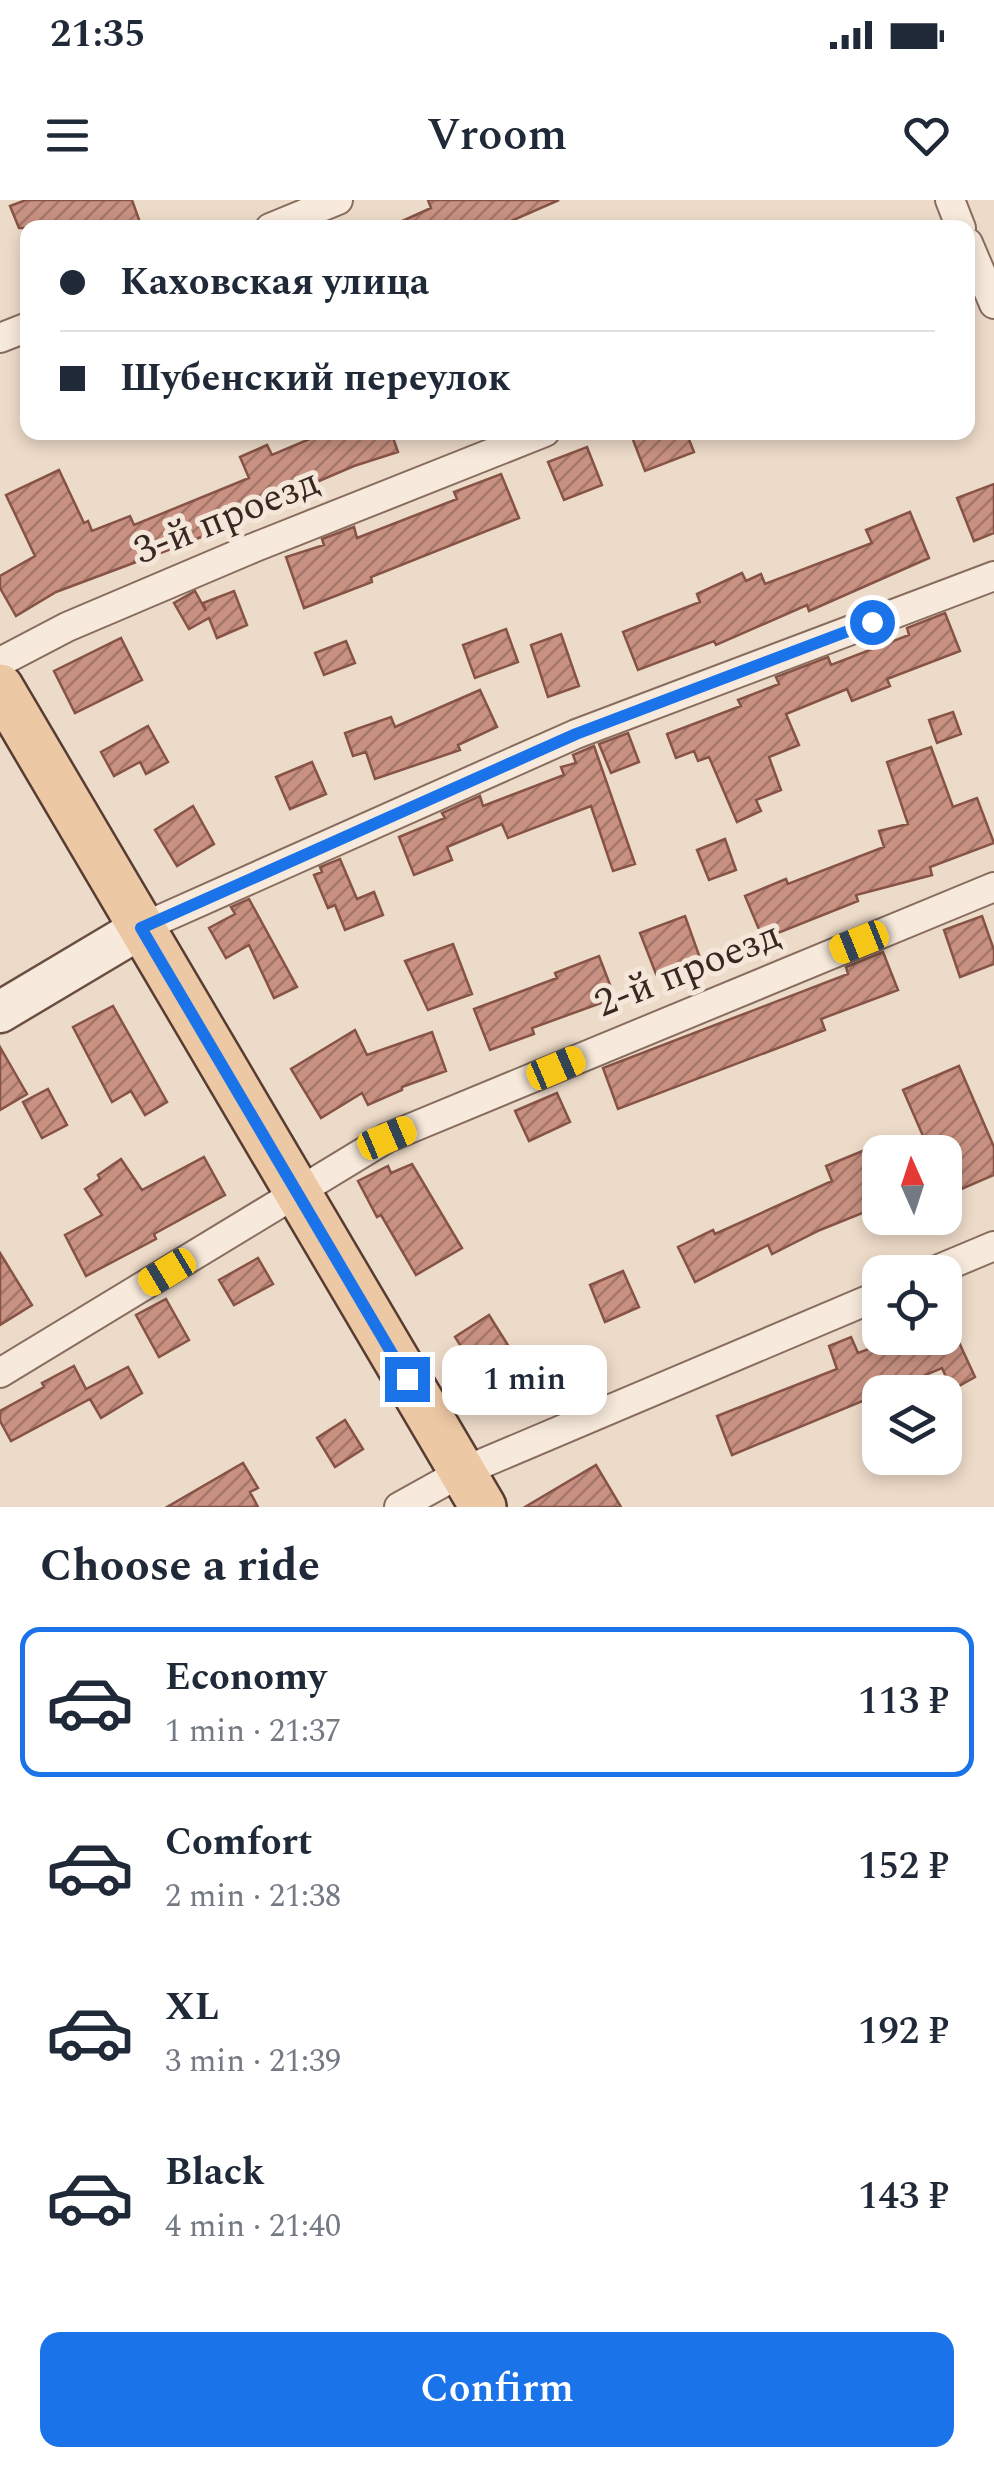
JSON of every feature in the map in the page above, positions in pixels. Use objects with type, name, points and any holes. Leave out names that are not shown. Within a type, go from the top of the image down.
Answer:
[{"type":"main road","points":[[0,688],[472,1489]]},
{"type":"main road","points":[[0,1012],[141,928]]},
{"type":"street","points":[[289,220],[338,200]]},
{"type":"street","points":[[976,257],[994,304]]},
{"type":"street","name":"3-й проезд","points":[[0,662],[67,626],[525,440]]},
{"type":"street","points":[[141,928],[576,734],[994,576]]},
{"type":"street","name":"2-й проезд","points":[[0,1373],[387,1138],[994,886]]},
{"type":"street","points":[[962,1259],[994,1246]]},
{"type":"street","points":[[398,1507],[472,1489],[862,1304]]},
{"type":"building","points":[[26,200],[132,200],[139,220],[20,220],[19,228],[10,206]]},
{"type":"building","points":[[428,200],[559,200],[513,220],[405,220],[431,208]]},
{"type":"building","points":[[307,440],[394,440],[398,452],[354,466],[221,523],[223,528],[56,592],[16,616],[0,588],[0,576],[35,556],[6,495],[59,470],[84,523],[88,521],[92,531],[130,516],[134,525],[249,478],[240,457],[267,445],[272,455]]},
{"type":"building","points":[[633,440],[689,440],[694,452],[645,471]]},
{"type":"building","points":[[587,447],[602,485],[564,500],[548,462]]},
{"type":"building","points":[[501,474],[519,518],[304,608],[286,557],[324,545],[322,539],[354,527],[357,538],[457,499],[454,492]]},
{"type":"building","points":[[994,484],[994,533],[974,541],[957,498]]},
{"type":"building","points":[[910,512],[929,558],[809,611],[807,605],[716,645],[714,641],[638,670],[623,632],[700,602],[697,594],[742,573],[746,581],[761,574],[765,584],[872,543],[866,530]]},
{"type":"building","points":[[195,591],[206,611],[203,603],[234,591],[247,625],[217,638],[209,618],[189,629],[174,603]]},
{"type":"building","points":[[945,613],[960,651],[887,679],[890,686],[852,701],[847,689],[786,714],[799,745],[769,757],[781,790],[756,800],[761,811],[737,822],[709,757],[698,761],[694,751],[676,758],[667,734],[741,706],[738,700],[779,684],[776,677],[828,657],[831,665],[909,635],[907,628]]},
{"type":"building","points":[[506,629],[518,662],[475,678],[463,645]]},
{"type":"building","points":[[561,634],[579,686],[548,697],[531,645]]},
{"type":"building","points":[[121,638],[142,680],[75,713],[54,671]]},
{"type":"building","points":[[346,641],[355,663],[324,675],[315,653]]},
{"type":"building","points":[[480,690],[497,727],[458,745],[460,750],[375,779],[366,752],[353,756],[345,733],[391,717],[395,727]]},
{"type":"building","points":[[953,712],[961,734],[937,743],[929,720]]},
{"type":"building","points":[[148,726],[168,762],[146,774],[140,762],[114,776],[101,752]]},
{"type":"building","points":[[628,733],[639,762],[611,773],[599,744]]},
{"type":"building","points":[[594,746],[635,864],[613,871],[591,806],[508,838],[502,824],[447,847],[452,860],[414,875],[399,837],[445,818],[442,813],[480,796],[483,806],[564,775],[561,767],[576,763],[573,755]]},
{"type":"building","points":[[931,747],[953,807],[977,798],[994,843],[930,867],[932,875],[856,895],[858,901],[763,939],[745,896],[884,847],[879,831],[908,824],[887,762]]},
{"type":"building","points":[[312,762],[326,794],[290,809],[276,777]]},
{"type":"building","points":[[193,806],[214,844],[177,866],[155,830]]},
{"type":"building","points":[[725,839],[736,870],[709,880],[697,850]]},
{"type":"building","points":[[340,859],[357,899],[374,892],[383,915],[345,930],[335,905],[328,908],[314,875],[322,872],[320,867]]},
{"type":"building","points":[[249,899],[297,987],[274,998],[249,945],[226,958],[209,928],[235,914],[231,907]]},
{"type":"building","points":[[685,916],[700,958],[656,974],[640,933]]},
{"type":"building","points":[[982,916],[994,950],[994,964],[960,977],[944,930]]},
{"type":"building","points":[[453,944],[472,994],[428,1010],[405,961]]},
{"type":"building","points":[[883,952],[898,990],[821,1019],[825,1030],[618,1109],[603,1068],[848,974],[846,967]]},
{"type":"building","points":[[599,956],[615,998],[532,1028],[534,1034],[490,1050],[474,1009],[557,978],[555,973]]},
{"type":"building","points":[[113,1006],[167,1102],[145,1115],[131,1091],[112,1102],[73,1027]]},
{"type":"building","points":[[355,1030],[367,1055],[432,1032],[446,1071],[368,1105],[362,1093],[321,1118],[291,1069]]},
{"type":"building","points":[[0,1047],[27,1094],[0,1110]]},
{"type":"building","points":[[959,1066],[994,1147],[994,1175],[962,1189],[962,1135],[923,1135],[903,1090]]},
{"type":"building","points":[[48,1089],[67,1125],[42,1138],[23,1102]]},
{"type":"building","points":[[557,1093],[570,1122],[529,1141],[515,1111]]},
{"type":"building","points":[[862,1151],[862,1213],[772,1254],[768,1245],[695,1282],[678,1247],[832,1181],[826,1166]]},
{"type":"building","points":[[204,1157],[225,1195],[154,1234],[156,1239],[86,1276],[65,1235],[102,1215],[85,1189],[100,1179],[98,1175],[121,1159],[142,1190]]},
{"type":"building","points":[[412,1164],[462,1248],[416,1275],[358,1181],[388,1166],[391,1173]]},
{"type":"building","points":[[0,1253],[32,1305],[0,1325]]},
{"type":"building","points":[[258,1258],[273,1284],[234,1305],[219,1280]]},
{"type":"building","points":[[623,1271],[639,1307],[605,1322],[590,1285]]},
{"type":"building","points":[[166,1299],[189,1340],[159,1357],[136,1315]]},
{"type":"building","points":[[489,1315],[511,1350],[477,1372],[455,1337]]},
{"type":"building","points":[[851,1337],[862,1355],[962,1355],[962,1349],[975,1377],[962,1384],[962,1375],[945,1375],[942,1368],[925,1375],[862,1375],[862,1401],[732,1455],[717,1416],[837,1369],[829,1346]]},
{"type":"building","points":[[74,1366],[86,1389],[128,1367],[142,1393],[101,1418],[90,1399],[11,1441],[0,1421],[0,1411]]},
{"type":"building","points":[[345,1420],[363,1449],[335,1467],[317,1438]]},
{"type":"building","points":[[243,1463],[258,1488],[250,1492],[258,1507],[167,1507]]},
{"type":"building","points":[[596,1465],[621,1507],[525,1507]]},
{"type":"route","points":[[407,1379],[141,928],[576,734],[872,622]]}]
